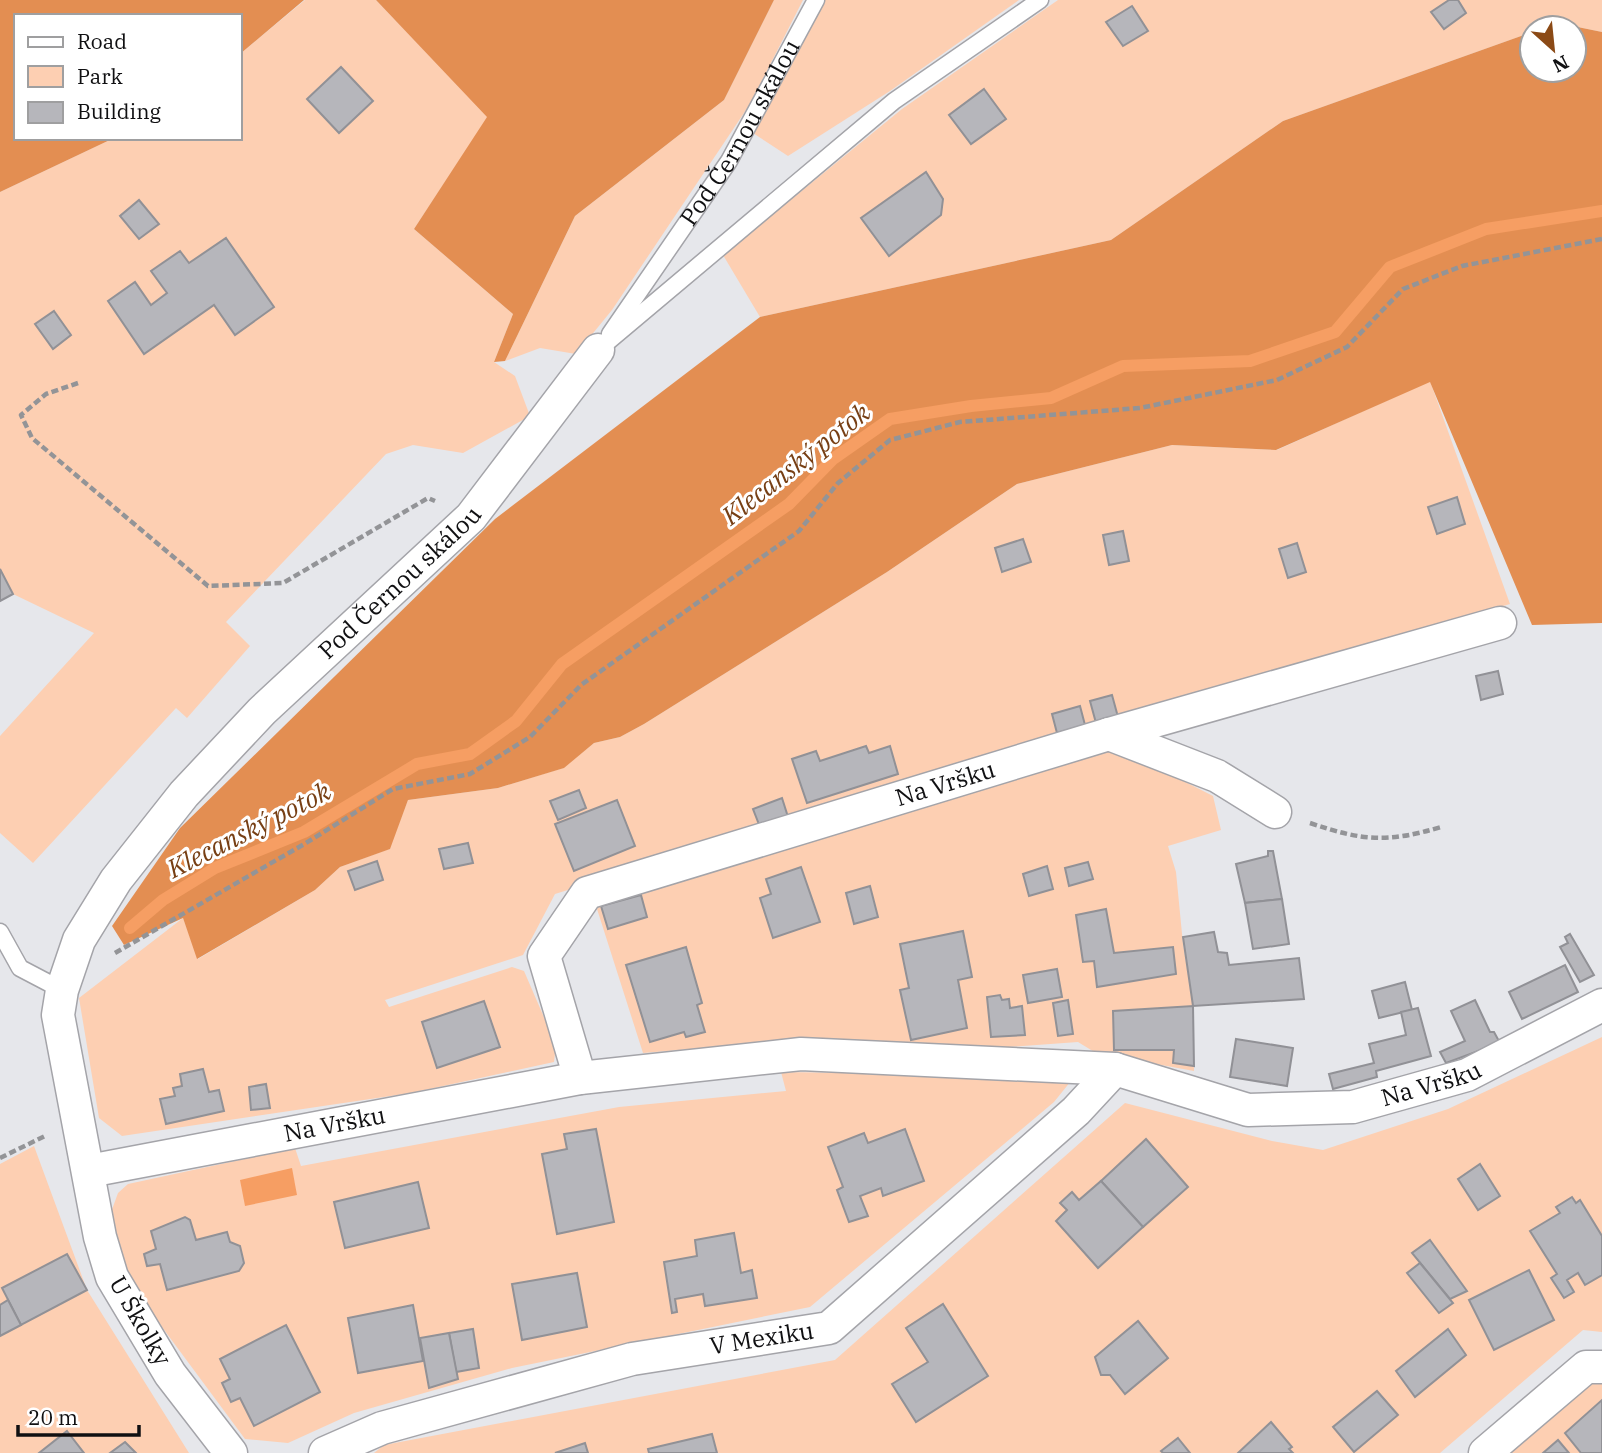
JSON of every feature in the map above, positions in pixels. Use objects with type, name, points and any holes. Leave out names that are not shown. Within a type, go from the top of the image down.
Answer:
[{"type":"street","name":"Pod Černou skálou","points":[[89,1171],[58,1015],[65,980],[79,940],[116,880],[184,794],[262,711],[471,517],[598,350]]},
{"type":"street","name":"Na Vršku","points":[[580,1077],[544,956],[587,893],[1109,734],[1500,623]]},
{"type":"street","points":[[1109,734],[1217,776],[1275,812]]},
{"type":"street","name":"Na Vršku","points":[[89,1171],[580,1077],[801,1054],[1115,1069],[1248,1110],[1353,1107],[1467,1075],[1602,1005]]},
{"type":"street","name":"V Mexiku","points":[[325,1453],[382,1428],[632,1359],[828,1328],[1076,1111],[1115,1069]]},
{"type":"street","name":"U Školky","points":[[89,1171],[100,1237],[112,1277],[170,1374],[230,1453]]},
{"type":"street","points":[[1485,1453],[1586,1367],[1602,1367]]},
{"type":"lane","name":"Pod Černou skálou","points":[[598,350],[729,161],[816,0]]},
{"type":"lane","points":[[598,350],[894,102],[1040,0]]},
{"type":"lane","points":[[0,932],[20,968],[65,980]]},
{"type":"path","points":[[65,980],[306,843],[393,789],[470,774],[530,737],[581,685],[799,531],[838,483],[890,440],[960,422],[1140,408],[1277,380],[1347,347],[1403,289],[1462,266],[1602,239]]},
{"type":"path","points":[[78,383],[46,394],[21,415],[32,438],[208,586],[283,583],[428,498],[471,517]]},
{"type":"path","points":[[1275,812],[1355,838],[1408,837],[1441,827]]},
{"type":"path","points":[[0,1158],[79,1118]]},
{"type":"green space","points":[[305,0],[376,0],[488,117],[414,229],[513,314],[494,362],[515,376],[530,416],[463,453],[413,445],[386,454],[226,622],[250,646],[187,718],[176,708],[33,863],[0,833],[0,736],[94,633],[13,594],[0,570],[0,192],[110,140],[242,140],[242,52]]},
{"type":"green space","points":[[774,0],[803,0],[750,104],[612,310],[576,354],[540,348],[505,361],[575,216],[724,100]]},
{"type":"green space","points":[[823,0],[1019,0],[890,91],[788,156],[753,133]]},
{"type":"green space","points":[[1058,0],[1602,0],[1602,32],[1588,29],[1588,14],[1518,14],[1518,37],[1283,121],[1111,240],[760,317],[723,255],[902,109]]},
{"type":"green space","points":[[1430,381],[1510,604],[1090,727],[555,894],[523,955],[385,1000],[389,1007],[512,967],[524,971],[556,1045],[554,1062],[411,1093],[122,1136],[99,1118],[79,998],[183,918],[198,959],[315,890],[340,867],[389,849],[408,800],[498,788],[563,768],[594,743],[620,737],[644,724],[887,572],[1017,484],[1172,445],[1277,450]]},
{"type":"green space","points":[[1102,748],[1146,762],[1213,796],[1221,830],[1168,846],[1176,872],[1183,944],[1193,1006],[1194,1071],[1096,1053],[1078,1042],[980,1049],[812,1039],[643,1053],[597,909],[602,902]]},
{"type":"green space","points":[[1602,1037],[1602,1332],[1583,1330],[1440,1453],[374,1453],[384,1445],[835,1360],[1125,1103],[1272,1141],[1323,1150],[1448,1109]]},
{"type":"green space","points":[[781,1072],[1075,1076],[1054,1102],[810,1307],[512,1368],[354,1413],[288,1443],[245,1439],[159,1323],[127,1271],[110,1215],[118,1193],[128,1184],[295,1148],[301,1166],[619,1107],[786,1091]]},
{"type":"green space","points":[[34,1146],[87,1290],[189,1453],[0,1453],[0,1164]]},
{"type":"green space","points":[[1602,1380],[1602,1453],[1506,1453],[1587,1384]]},
{"type":"shaded area","points":[[0,0],[304,0],[242,52],[242,14],[14,14],[14,140],[110,140],[0,192]]},
{"type":"shaded area","points":[[376,0],[774,0],[724,100],[575,216],[505,361],[494,362],[513,314],[414,229],[487,117]]},
{"type":"shaded area","points":[[1588,29],[1602,32],[1602,623],[1532,625],[1430,382],[1276,450],[1172,445],[1017,484],[887,572],[644,724],[620,737],[594,743],[564,768],[498,788],[408,800],[390,849],[340,867],[315,890],[197,959],[183,918],[124,945],[112,926],[180,828],[495,519],[760,317],[1111,240],[1283,121],[1518,37],[1518,84],[1588,84]]},
{"type":"shaded area","points":[[292,1168],[297,1195],[245,1206],[240,1180]]},
{"type":"building","points":[[1449,0],[1458,0],[1466,13],[1444,29],[1431,12]]},
{"type":"building","points":[[1132,6],[1148,31],[1123,46],[1106,22]]},
{"type":"building","points":[[341,67],[373,101],[339,133],[307,99]]},
{"type":"building","points":[[984,89],[1006,119],[971,144],[949,115]]},
{"type":"building","points":[[926,172],[943,199],[941,215],[889,256],[861,218]]},
{"type":"building","points":[[139,200],[159,224],[139,239],[120,216]]},
{"type":"building","points":[[226,238],[274,307],[235,335],[214,305],[144,354],[108,301],[135,282],[151,305],[167,293],[151,271],[180,251],[189,263]]},
{"type":"building","points":[[54,311],[71,335],[53,349],[35,324]]},
{"type":"building","points":[[1457,497],[1465,524],[1437,534],[1428,507]]},
{"type":"building","points":[[1123,531],[1129,561],[1109,565],[1103,535]]},
{"type":"building","points":[[1023,539],[1031,562],[1002,572],[995,548]]},
{"type":"building","points":[[1297,543],[1306,572],[1288,578],[1279,549]]},
{"type":"building","points":[[0,569],[13,594],[0,601]]},
{"type":"building","points":[[1498,671],[1503,694],[1481,700],[1476,676]]},
{"type":"building","points":[[1112,695],[1118,717],[1096,723],[1090,701]]},
{"type":"building","points":[[1080,706],[1085,725],[1057,733],[1052,714]]},
{"type":"building","points":[[866,746],[869,753],[890,746],[898,774],[807,803],[792,759],[816,751],[820,761]]},
{"type":"building","points":[[579,790],[586,808],[558,820],[550,801]]},
{"type":"building","points":[[782,798],[788,817],[760,827],[753,809]]},
{"type":"building","points":[[617,800],[635,846],[574,871],[555,824]]},
{"type":"building","points":[[468,843],[473,863],[444,869],[439,849]]},
{"type":"building","points":[[1268,851],[1273,851],[1282,899],[1245,903],[1236,864],[1268,856]]},
{"type":"building","points":[[377,861],[383,880],[355,890],[348,871]]},
{"type":"building","points":[[1088,862],[1093,879],[1069,886],[1065,868]]},
{"type":"building","points":[[1047,866],[1053,889],[1029,896],[1023,874]]},
{"type":"building","points":[[801,867],[820,922],[773,938],[760,898],[771,894],[766,879]]},
{"type":"building","points":[[870,886],[878,917],[854,924],[846,893]]},
{"type":"building","points":[[641,895],[647,917],[608,929],[601,906]]},
{"type":"building","points":[[1282,899],[1289,944],[1253,949],[1245,903]]},
{"type":"building","points":[[1106,909],[1114,953],[1173,947],[1176,974],[1097,987],[1094,961],[1083,962],[1076,915]]},
{"type":"building","points":[[963,931],[972,977],[958,980],[967,1028],[911,1040],[900,990],[909,988],[900,944]]},
{"type":"building","points":[[1214,932],[1218,952],[1227,953],[1229,965],[1299,958],[1304,999],[1193,1006],[1183,937]]},
{"type":"building","points":[[1570,934],[1594,975],[1580,982],[1560,947],[1568,943],[1565,937]]},
{"type":"building","points":[[686,947],[702,1003],[697,1005],[705,1032],[686,1037],[684,1032],[650,1042],[626,965]]},
{"type":"building","points":[[1565,965],[1578,992],[1522,1019],[1509,992]]},
{"type":"building","points":[[1057,969],[1062,997],[1028,1003],[1023,975]]},
{"type":"building","points":[[1405,982],[1412,1010],[1379,1018],[1372,991]]},
{"type":"building","points":[[1000,995],[1002,1000],[1009,999],[1010,1008],[1022,1006],[1025,1035],[991,1037],[987,997]]},
{"type":"building","points":[[1068,1000],[1073,1034],[1058,1036],[1053,1003]]},
{"type":"building","points":[[1475,1000],[1490,1032],[1494,1032],[1500,1043],[1446,1063],[1440,1052],[1465,1041],[1451,1011]]},
{"type":"building","points":[[484,1001],[500,1047],[437,1068],[422,1022]]},
{"type":"building","points":[[1193,1006],[1194,1066],[1173,1063],[1174,1050],[1114,1050],[1113,1011]]},
{"type":"building","points":[[1418,1008],[1431,1056],[1376,1071],[1377,1077],[1333,1089],[1329,1074],[1374,1063],[1369,1044],[1406,1035],[1401,1012]]},
{"type":"building","points":[[1236,1039],[1293,1048],[1287,1086],[1230,1077]]},
{"type":"building","points":[[203,1069],[209,1092],[219,1090],[224,1111],[166,1124],[160,1099],[175,1096],[173,1088],[182,1086],[180,1074]]},
{"type":"building","points":[[266,1084],[270,1108],[251,1110],[249,1087]]},
{"type":"building","points":[[596,1129],[614,1222],[557,1234],[542,1154],[567,1149],[564,1134]]},
{"type":"building","points":[[905,1129],[924,1181],[883,1196],[881,1188],[860,1196],[868,1216],[849,1222],[837,1190],[843,1187],[828,1147],[864,1133],[868,1143]]},
{"type":"building","points":[[1146,1139],[1188,1187],[1143,1227],[1101,1181]]},
{"type":"building","points":[[1480,1164],[1500,1196],[1478,1210],[1458,1179]]},
{"type":"building","points":[[1101,1181],[1143,1227],[1098,1268],[1056,1221],[1067,1210],[1060,1203],[1072,1192],[1079,1200]]},
{"type":"building","points":[[418,1182],[429,1228],[345,1248],[334,1202]]},
{"type":"building","points":[[1572,1197],[1576,1203],[1580,1200],[1602,1236],[1602,1275],[1585,1285],[1578,1273],[1567,1280],[1574,1292],[1564,1298],[1551,1278],[1557,1274],[1530,1231],[1560,1213],[1556,1207]]},
{"type":"building","points":[[185,1217],[190,1220],[196,1240],[227,1232],[230,1242],[240,1246],[244,1263],[239,1271],[167,1290],[160,1264],[147,1266],[144,1254],[156,1249],[151,1231]]},
{"type":"building","points":[[734,1233],[741,1273],[752,1270],[757,1298],[705,1306],[703,1294],[675,1299],[677,1312],[672,1313],[664,1262],[697,1256],[695,1240]]},
{"type":"building","points":[[1430,1240],[1467,1291],[1450,1299],[1412,1253]]},
{"type":"building","points":[[67,1254],[87,1290],[21,1325],[2,1288]]},
{"type":"building","points":[[1420,1263],[1453,1303],[1439,1313],[1407,1273]]},
{"type":"building","points":[[1529,1270],[1554,1320],[1494,1350],[1469,1300]]},
{"type":"building","points":[[577,1273],[587,1327],[522,1340],[512,1284]]},
{"type":"building","points":[[8,1300],[21,1325],[0,1336],[0,1305]]},
{"type":"building","points":[[943,1304],[988,1376],[916,1422],[892,1384],[928,1362],[906,1328]]},
{"type":"building","points":[[413,1305],[423,1361],[358,1373],[348,1318]]},
{"type":"building","points":[[1138,1321],[1168,1358],[1125,1394],[1110,1375],[1101,1375],[1095,1357]]},
{"type":"building","points":[[286,1325],[320,1392],[254,1426],[240,1398],[231,1402],[222,1383],[230,1379],[220,1359]]},
{"type":"building","points":[[473,1329],[479,1368],[456,1372],[449,1333]]},
{"type":"building","points":[[1448,1329],[1466,1355],[1415,1397],[1396,1371]]},
{"type":"building","points":[[449,1333],[458,1379],[429,1388],[420,1338]]},
{"type":"building","points":[[1377,1391],[1398,1415],[1354,1452],[1333,1427]]},
{"type":"building","points":[[1602,1400],[1602,1453],[1581,1453],[1565,1433]]},
{"type":"building","points":[[1271,1422],[1292,1447],[1289,1449],[1293,1453],[1238,1453]]},
{"type":"building","points":[[67,1431],[84,1453],[39,1453]]},
{"type":"building","points":[[712,1434],[717,1453],[649,1453],[648,1449]]},
{"type":"building","points":[[1178,1438],[1190,1453],[1161,1451]]},
{"type":"building","points":[[1558,1440],[1569,1453],[1543,1453]]},
{"type":"building","points":[[125,1442],[136,1453],[110,1453]]},
{"type":"building","points":[[585,1443],[588,1453],[555,1453]]},
{"type":"waterway","name":"Klecanský potok","points":[[130,928],[163,900],[215,868],[304,832],[417,764],[470,754],[516,721],[562,664],[789,504],[833,459],[890,419],[971,406],[1051,398],[1123,366],[1250,361],[1335,332],[1390,267],[1486,229],[1602,211]]}]
